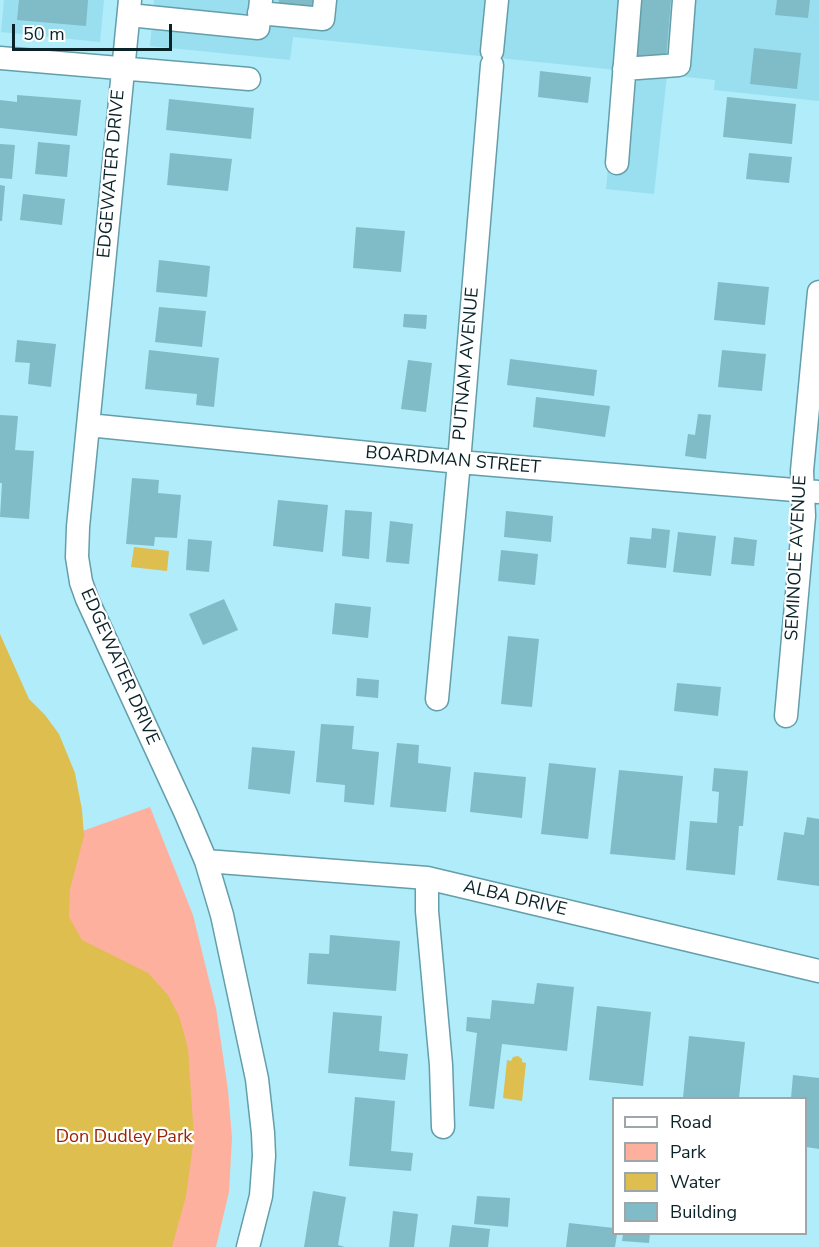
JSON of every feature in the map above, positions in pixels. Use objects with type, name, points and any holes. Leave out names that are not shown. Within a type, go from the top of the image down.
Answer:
[{"type":"street","points":[[129,7],[258,28],[260,6],[323,19],[325,0]]},
{"type":"street","name":"PUTNAM AVENUE","points":[[437,699],[497,0]]},
{"type":"street","points":[[617,163],[630,0]]},
{"type":"street","points":[[624,69],[679,65],[684,0]]},
{"type":"street","name":"EDGEWATER DRIVE","points":[[129,7],[77,544],[81,582],[96,621],[206,861],[224,926],[257,1079],[264,1144],[261,1196],[248,1247]]},
{"type":"street","points":[[0,58],[249,79]]},
{"type":"street","name":"SEMINOLE AVENUE","points":[[786,716],[804,516],[811,492],[802,471],[819,292]]},
{"type":"street","name":"BOARDMAN STREET","points":[[88,425],[459,462],[811,492]]},
{"type":"street","name":"ALBA DRIVE","points":[[206,861],[427,879],[819,970]]},
{"type":"street","points":[[427,879],[441,1065],[443,1127]]},
{"type":"shaded area","points":[[4,0],[104,0],[100,42],[1,32]]},
{"type":"shaded area","points":[[154,0],[819,0],[819,101],[714,90],[715,80],[667,75],[654,194],[606,189],[617,70],[293,37],[290,60],[150,46]]},
{"type":"green space","name":"Don Dudley Park","points":[[150,807],[193,915],[216,1008],[228,1090],[232,1138],[229,1192],[216,1247],[0,1247],[0,1136],[46,844]]},
{"type":"water","points":[[134,547],[169,551],[167,571],[131,567]]},
{"type":"water","name":"Don Dudley Park","points":[[0,634],[29,699],[59,734],[75,773],[84,836],[70,889],[69,917],[82,940],[148,973],[168,995],[179,1016],[188,1048],[194,1138],[186,1196],[172,1247],[0,1247]]},
{"type":"water","points":[[518,1056],[522,1062],[526,1063],[522,1101],[503,1098],[507,1060],[511,1061],[513,1057]]},
{"type":"building","points":[[19,0],[88,0],[86,26],[17,20]]},
{"type":"building","points":[[279,0],[314,0],[313,13],[278,9]]},
{"type":"building","points":[[634,0],[671,0],[666,60],[630,57]]},
{"type":"building","points":[[777,0],[810,0],[808,18],[775,15]]},
{"type":"building","points":[[754,48],[801,53],[797,89],[750,84]]},
{"type":"building","points":[[540,71],[591,77],[588,103],[538,97]]},
{"type":"building","points":[[17,95],[81,100],[77,136],[0,128],[0,100],[17,102]]},
{"type":"building","points":[[727,97],[796,104],[792,144],[723,137]]},
{"type":"building","points":[[169,99],[254,108],[251,139],[166,130]]},
{"type":"building","points":[[38,142],[70,145],[67,177],[35,174]]},
{"type":"building","points":[[0,144],[15,145],[12,179],[0,178]]},
{"type":"building","points":[[170,153],[232,159],[228,191],[167,185]]},
{"type":"building","points":[[749,153],[792,157],[789,183],[746,179]]},
{"type":"building","points":[[0,185],[5,186],[2,221],[0,221]]},
{"type":"building","points":[[23,194],[65,199],[62,225],[20,220]]},
{"type":"building","points":[[356,227],[405,231],[401,272],[353,268]]},
{"type":"building","points":[[159,260],[210,266],[207,297],[156,292]]},
{"type":"building","points":[[718,282],[769,287],[765,325],[714,320]]},
{"type":"building","points":[[159,307],[206,311],[202,347],[155,342]]},
{"type":"building","points":[[404,314],[427,315],[426,329],[403,327]]},
{"type":"building","points":[[17,340],[56,344],[51,387],[28,384],[30,363],[15,362]]},
{"type":"building","points":[[149,350],[219,358],[214,407],[196,405],[197,394],[145,389]]},
{"type":"building","points":[[722,350],[766,354],[762,391],[718,387]]},
{"type":"building","points":[[510,359],[597,370],[594,396],[507,385]]},
{"type":"building","points":[[408,360],[432,363],[426,412],[401,409]]},
{"type":"building","points":[[536,397],[610,406],[605,437],[533,427]]},
{"type":"building","points":[[698,414],[711,415],[706,459],[685,456],[688,434],[695,435]]},
{"type":"building","points":[[0,415],[18,416],[15,450],[34,451],[29,519],[0,517],[2,483],[0,483]]},
{"type":"building","points":[[132,478],[159,480],[158,493],[181,495],[177,538],[155,537],[154,546],[126,544]]},
{"type":"building","points":[[278,500],[328,505],[323,552],[273,546]]},
{"type":"building","points":[[345,510],[372,512],[369,559],[342,556]]},
{"type":"building","points":[[506,511],[553,516],[551,542],[504,537]]},
{"type":"building","points":[[390,521],[413,524],[409,564],[386,562]]},
{"type":"building","points":[[652,528],[670,530],[666,568],[627,564],[630,537],[651,539]]},
{"type":"building","points":[[678,532],[716,536],[711,576],[673,572]]},
{"type":"building","points":[[734,537],[757,540],[754,566],[731,564]]},
{"type":"building","points":[[188,539],[212,541],[209,572],[186,570]]},
{"type":"building","points":[[501,550],[538,554],[535,585],[498,581]]},
{"type":"building","points":[[224,599],[238,630],[203,645],[189,614]]},
{"type":"building","points":[[335,603],[371,607],[368,638],[332,634]]},
{"type":"building","points":[[508,636],[539,639],[532,707],[501,704]]},
{"type":"building","points":[[357,678],[379,680],[378,698],[356,696]]},
{"type":"building","points":[[677,683],[721,687],[718,716],[674,711]]},
{"type":"building","points":[[321,724],[354,726],[352,749],[379,752],[374,805],[344,802],[345,785],[316,782]]},
{"type":"building","points":[[397,743],[419,745],[418,763],[451,767],[446,812],[390,807]]},
{"type":"building","points":[[252,747],[295,751],[290,794],[248,789]]},
{"type":"building","points":[[549,763],[596,768],[588,839],[541,834]]},
{"type":"building","points":[[714,768],[748,771],[743,826],[739,826],[735,875],[686,870],[690,821],[717,823],[719,792],[712,791]]},
{"type":"building","points":[[619,770],[683,776],[675,860],[610,854]]},
{"type":"building","points":[[474,772],[526,777],[522,818],[470,812]]},
{"type":"building","points":[[807,817],[819,819],[819,886],[777,880],[784,832],[804,835]]},
{"type":"building","points":[[330,935],[400,941],[396,991],[307,984],[309,953],[329,954]]},
{"type":"building","points":[[537,983],[574,987],[567,1051],[502,1044],[494,1109],[469,1106],[477,1033],[466,1031],[467,1017],[490,1019],[492,1000],[534,1004]]},
{"type":"building","points":[[597,1006],[651,1012],[643,1086],[589,1080]]},
{"type":"building","points":[[333,1012],[382,1016],[379,1051],[408,1054],[405,1080],[328,1073]]},
{"type":"building","points":[[689,1036],[745,1042],[739,1097],[683,1097]]},
{"type":"building","points":[[793,1075],[819,1078],[819,1149],[807,1147],[807,1097],[791,1097]]},
{"type":"building","points":[[355,1097],[395,1101],[391,1151],[413,1153],[411,1171],[349,1166]]},
{"type":"building","points":[[313,1191],[346,1197],[338,1245],[345,1247],[304,1247]]},
{"type":"building","points":[[477,1196],[510,1198],[508,1227],[474,1224]]},
{"type":"building","points":[[393,1211],[418,1214],[414,1247],[389,1247]]},
{"type":"building","points":[[569,1223],[612,1228],[612,1235],[617,1235],[615,1247],[566,1247]]},
{"type":"building","points":[[452,1225],[490,1229],[488,1247],[449,1247]]},
{"type":"building","points":[[623,1235],[650,1235],[649,1243],[622,1241]]}]
